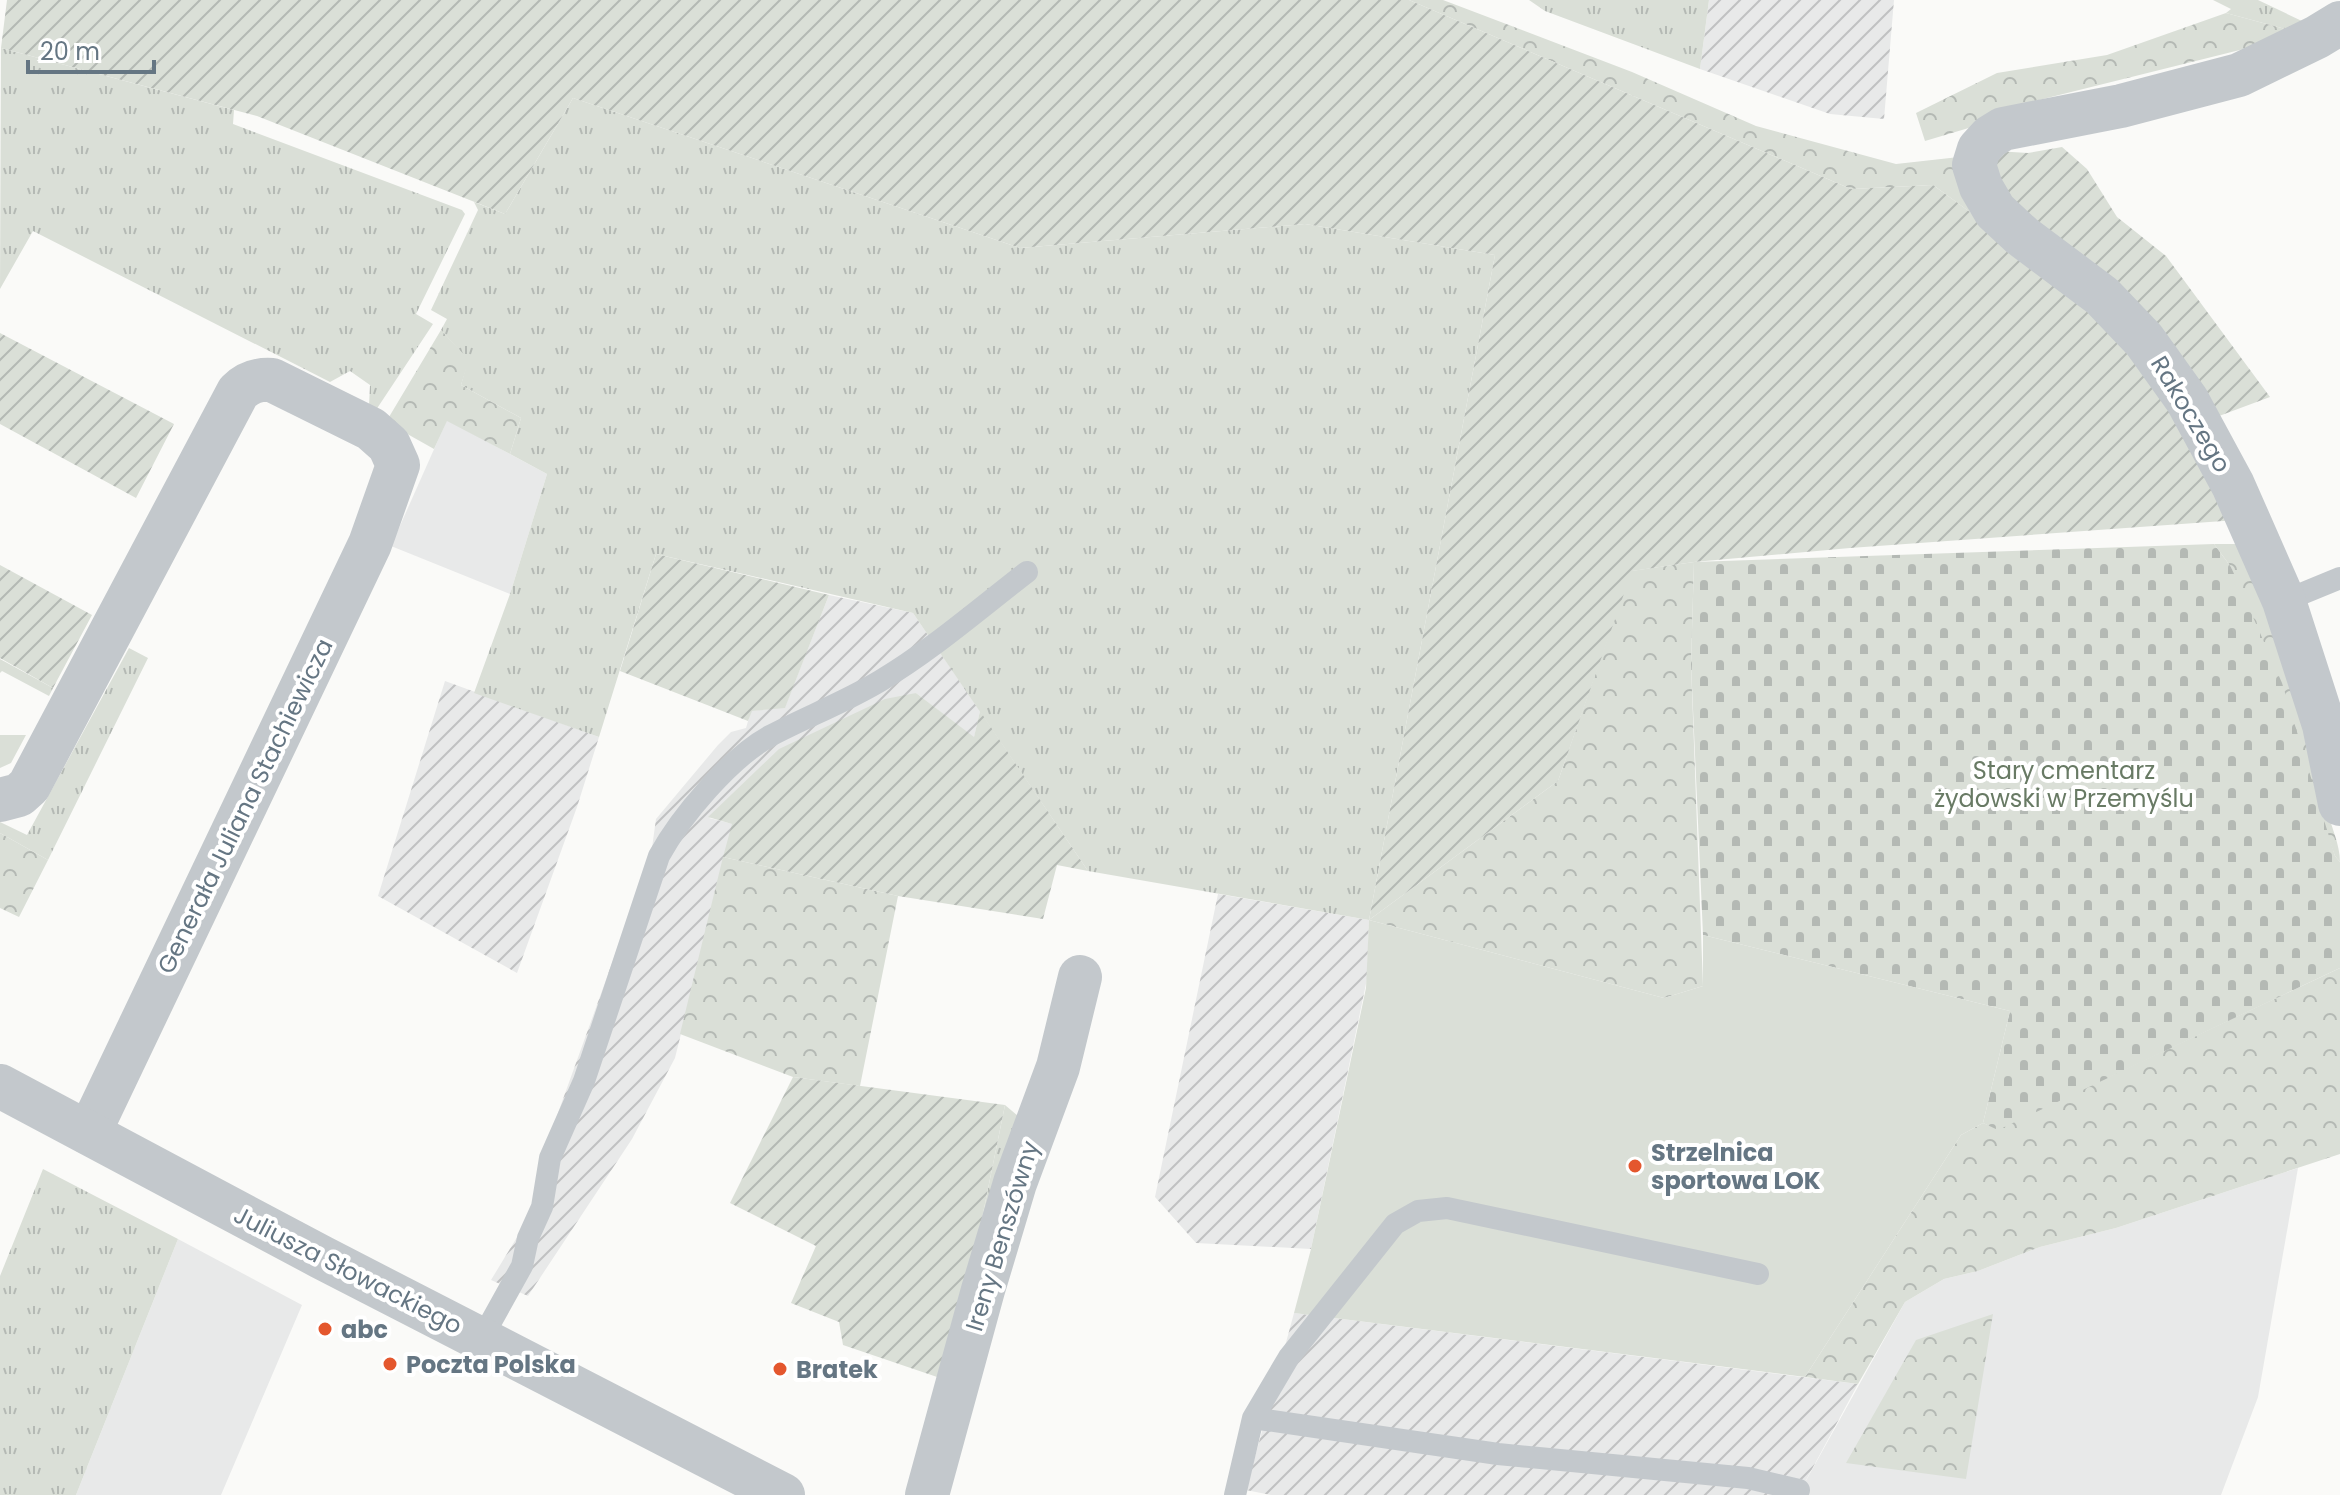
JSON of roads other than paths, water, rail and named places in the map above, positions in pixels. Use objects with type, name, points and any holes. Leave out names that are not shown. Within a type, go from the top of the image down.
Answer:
[{"type":"street","name":"Rakoczego","points":[[2340,23],[2239,75],[2121,106],[2003,129],[1979,149],[1974,165],[1981,187],[1995,211],[2022,236],[2102,296],[2144,340],[2170,374],[2233,485],[2284,601],[2324,725],[2340,804]]},
{"type":"street","name":"Generała Juliana Stachiewicza","points":[[0,800],[19,795],[29,786],[238,392],[246,384],[272,380],[382,437],[398,465],[364,557],[89,1133]]},
{"type":"street","name":"Ireny Benszówny","points":[[927,1495],[986,1278],[1015,1183],[1058,1067],[1080,977]]},
{"type":"street","name":"Juliusza Słowackiego","points":[[0,1086],[321,1257],[783,1495]]},
{"type":"lane","points":[[482,1338],[522,1266],[528,1238],[542,1207],[550,1158],[584,1081],[659,856],[674,829],[750,749],[881,680],[915,658],[1027,572]]},
{"type":"lane","points":[[2284,601],[2340,578]]},
{"type":"lane","points":[[1235,1495],[1253,1418],[1289,1357],[1395,1224],[1418,1211],[1447,1208],[1758,1274]]},
{"type":"lane","points":[[1253,1418],[1498,1454],[1748,1478],[1799,1490]]},
{"type":"place","name":"Strzelnica sportowa LOK","points":[[1635,1166]]},
{"type":"place","name":"abc","points":[[325,1329]]},
{"type":"place","name":"Poczta Polska","points":[[390,1364]]},
{"type":"place","name":"Bratek","points":[[780,1369]]},
{"type":"park label","name":"Stary cmentarz żydowski w Przemyślu","points":[[2064,784]]}]
